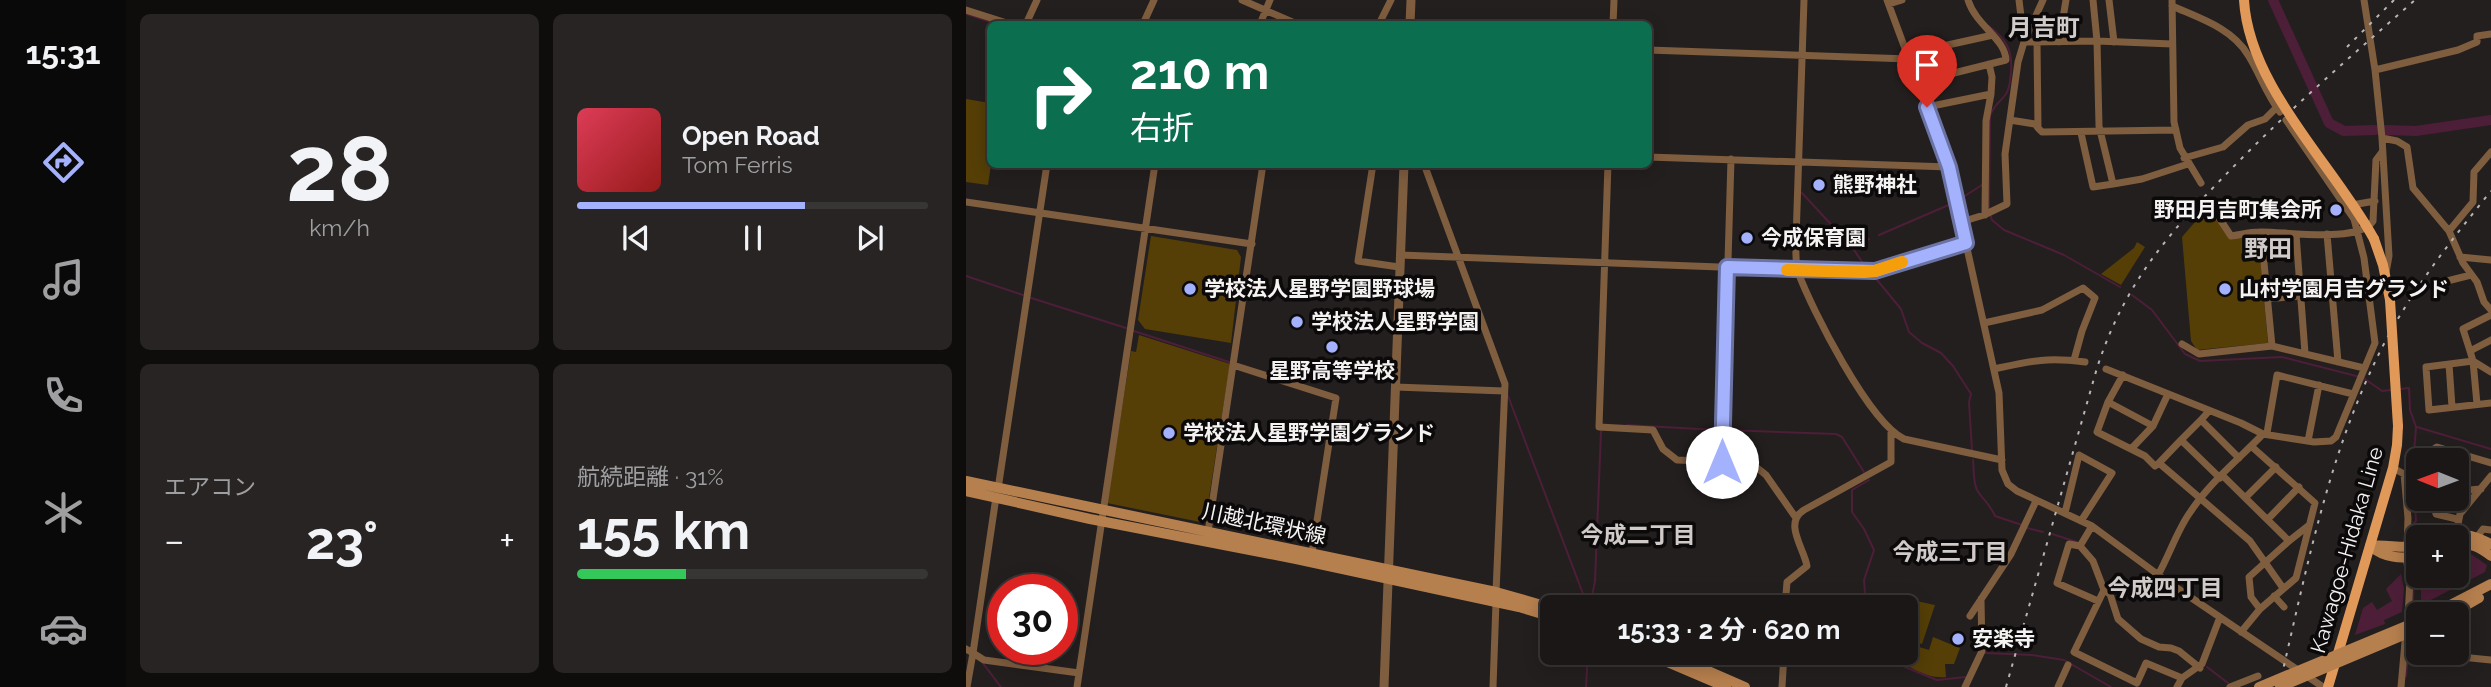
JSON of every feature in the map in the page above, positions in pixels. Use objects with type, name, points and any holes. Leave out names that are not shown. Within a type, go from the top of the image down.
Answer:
[{"type":"main road","name":"Kawagoe-Hidaka Line","points":[[2244,0],[2252,42],[2267,78],[2374,239],[2386,273],[2390,300],[2397,445],[2393,468],[2328,687]]},
{"type":"main road","name":"川越北環状線","points":[[966,481],[997,493]]},
{"type":"main road","name":"川越北環状線","points":[[966,491],[997,493],[1540,606]]},
{"type":"main road","name":"川越北環状線","points":[[1102,515],[1208,532],[1312,553],[1388,574]]},
{"type":"main road","points":[[2469,538],[2477,537],[2491,544]]},
{"type":"main road","points":[[2469,544],[2479,547],[2491,556]]},
{"type":"main road","points":[[2370,546],[2406,553]]},
{"type":"main road","points":[[2456,602],[2491,584]]},
{"type":"main road","points":[[2469,603],[2491,590]]},
{"type":"main road","name":"川越北環状線","points":[[1496,597],[1540,613]]},
{"type":"main road","points":[[2258,682],[2406,624]]},
{"type":"main road","points":[[2280,687],[2406,634]]},
{"type":"main road","points":[[1674,665],[1726,687]]},
{"type":"main road","points":[[1695,665],[1745,687]]},
{"type":"street","points":[[1027,21],[1037,0]]},
{"type":"street","points":[[1144,21],[1154,0]]},
{"type":"street","points":[[1242,0],[1290,21]]},
{"type":"street","points":[[1261,21],[1270,0]]},
{"type":"street","points":[[1380,21],[1391,0]]},
{"type":"street","points":[[1410,21],[1411,0]]},
{"type":"street","points":[[1613,21],[1614,0]]},
{"type":"street","points":[[1804,0],[1796,239],[1798,270],[1836,350],[1864,397],[1891,432],[1904,439],[2002,460]]},
{"type":"street","points":[[1902,0],[1888,2],[1949,167],[1999,393],[2002,460],[2008,484],[2036,501],[2092,526],[2158,575],[2323,687]]},
{"type":"street","points":[[1968,0],[1979,23],[2005,48],[2006,60]]},
{"type":"street","points":[[2019,0],[2024,42]]},
{"type":"street","points":[[1961,222],[2007,204],[2005,154],[2018,62],[2043,0]]},
{"type":"street","points":[[2059,42],[2066,0]]},
{"type":"street","points":[[2093,0],[2100,131],[2113,184]]},
{"type":"street","points":[[2109,0],[2114,42]]},
{"type":"street","points":[[2364,0],[2382,138],[2389,256],[2386,273]]},
{"type":"street","points":[[2081,132],[2093,187],[2170,172],[2186,161],[2223,147],[2248,125],[2265,119],[2278,109],[2248,54],[2239,43],[2224,30],[2172,3],[2176,130],[2186,161],[2201,183]]},
{"type":"street","points":[[966,10],[1001,21]]},
{"type":"street","points":[[2375,70],[2458,50],[2477,42],[2477,36],[2491,34]]},
{"type":"street","points":[[1652,50],[1908,57],[1993,35]]},
{"type":"street","points":[[2024,42],[2172,44]]},
{"type":"street","points":[[2037,42],[2038,128]]},
{"type":"street","points":[[1918,82],[2006,60],[2018,62]]},
{"type":"street","points":[[1989,64],[1992,76],[1986,121],[1985,183],[1989,213]]},
{"type":"street","points":[[1927,107],[1991,94]]},
{"type":"street","points":[[2010,120],[2035,124],[2042,132],[2176,130]]},
{"type":"street","points":[[2106,369],[2265,434],[2308,441],[2331,441],[2336,437],[2375,343],[2364,258],[2354,219],[2286,120]]},
{"type":"street","points":[[2382,138],[2398,141],[2407,147],[2413,188],[2426,207],[2449,231],[2491,313],[2463,329],[2473,361],[2477,404]]},
{"type":"street","points":[[2210,204],[2231,236],[2261,232],[2327,234],[2357,231],[2371,224],[2375,201],[2376,160],[2383,151]]},
{"type":"street","points":[[2449,231],[2473,202],[2474,172],[2491,152]]},
{"type":"street","points":[[1652,156],[1949,167]]},
{"type":"street","points":[[1722,462],[1731,159]]},
{"type":"street","points":[[967,687],[970,651],[1046,168]]},
{"type":"street","points":[[1077,687],[1154,168]]},
{"type":"street","points":[[1208,532],[1263,168]]},
{"type":"street","points":[[1372,168],[1358,261],[1399,267]]},
{"type":"street","points":[[1384,687],[1404,168]]},
{"type":"street","points":[[1425,168],[1456,257],[1506,384],[1493,687]]},
{"type":"street","points":[[1608,168],[1599,427],[1653,430],[1662,449],[1677,460],[1747,463],[1762,471],[1796,518]]},
{"type":"street","points":[[2345,206],[2375,201]]},
{"type":"street","points":[[966,202],[1252,244]]},
{"type":"street","points":[[2261,232],[2272,346]]},
{"type":"street","points":[[2296,234],[2305,353]]},
{"type":"street","points":[[2327,234],[2338,362]]},
{"type":"street","points":[[1400,255],[1864,272],[1966,243]]},
{"type":"street","points":[[2460,257],[2491,260]]},
{"type":"street","points":[[2443,282],[2471,275]]},
{"type":"street","points":[[1984,323],[2034,313],[2061,302],[2083,288],[2095,298],[2074,360]]},
{"type":"street","points":[[2267,299],[2367,290]]},
{"type":"street","points":[[2470,351],[2491,340]]},
{"type":"street","points":[[2182,344],[2199,354],[2272,346],[2338,362],[2362,374]]},
{"type":"street","points":[[1994,369],[2040,359],[2085,362]]},
{"type":"street","points":[[2491,372],[2473,361],[2426,367],[2429,410],[2491,404]]},
{"type":"street","points":[[2449,364],[2452,407]]},
{"type":"street","points":[[1233,365],[1336,398],[1312,553]]},
{"type":"street","points":[[2123,375],[2108,402],[2097,432],[2145,456],[2155,466],[2209,411]]},
{"type":"street","points":[[2158,575],[2170,555],[2179,530],[2200,499],[2265,434],[2277,375],[2353,394]]},
{"type":"street","points":[[2308,441],[2319,385]]},
{"type":"street","points":[[1395,387],[1504,391]]},
{"type":"street","points":[[2131,449],[2153,426],[2168,394]]},
{"type":"street","points":[[2108,402],[2153,426]]},
{"type":"street","points":[[2201,420],[2239,458]]},
{"type":"street","points":[[1786,595],[1787,582],[1807,566],[1795,529],[1796,518],[1804,510],[1891,462],[1891,432]]},
{"type":"street","points":[[2181,440],[2246,497],[2289,541]]},
{"type":"street","points":[[2241,632],[2260,609],[2296,578],[2315,503],[2251,446]]},
{"type":"street","points":[[2064,513],[2079,455],[2112,473],[2081,521]]},
{"type":"street","points":[[2469,456],[2491,463]]},
{"type":"street","points":[[2159,463],[2250,541],[2283,588]]},
{"type":"street","points":[[2246,497],[2276,467]]},
{"type":"street","points":[[2393,468],[2404,474],[2407,489],[2407,525]]},
{"type":"street","points":[[2457,525],[2457,519],[2491,476]]},
{"type":"street","points":[[2268,519],[2299,487]]},
{"type":"street","points":[[2469,490],[2481,489]]},
{"type":"street","points":[[1970,616],[2011,554],[2036,501]]},
{"type":"street","points":[[2435,511],[2436,514],[2457,519]]},
{"type":"street","points":[[2080,546],[2092,526]]},
{"type":"street","points":[[2260,609],[2251,597],[2249,577],[2308,526]]},
{"type":"street","points":[[2477,537],[2483,529],[2491,530]]},
{"type":"street","points":[[2098,601],[2057,583],[2069,544],[2080,546],[2092,561],[2104,590],[2110,594],[2118,619],[2141,639],[2159,647],[2171,648],[2200,668]]},
{"type":"street","points":[[2058,687],[2104,590]]},
{"type":"street","points":[[2274,596],[2284,607]]},
{"type":"street","points":[[1965,687],[1982,650],[1981,598]]},
{"type":"street","points":[[2177,687],[2182,678],[2200,668],[2220,617]]},
{"type":"street","points":[[2405,642],[2406,646]]},
{"type":"street","points":[[970,651],[984,660],[1079,673]]},
{"type":"street","points":[[2469,658],[2491,660]]},
{"type":"street","points":[[2071,659],[2137,683],[2146,663],[2182,678]]},
{"type":"street","points":[[2401,687],[2406,663]]},
{"type":"street","points":[[1782,687],[1783,665]]},
{"type":"street","points":[[2230,687],[2258,682]]},
{"type":"shaded area","points":[[966,99],[987,102],[987,168],[991,168],[988,185],[966,182]]},
{"type":"shaded area","name":"山村学園月吉グランド","points":[[2208,207],[2230,238],[2258,235],[2268,343],[2197,350],[2191,341],[2182,237]]},
{"type":"shaded area","name":"学校法人星野学園野球場","points":[[1151,236],[1237,250],[1241,257],[1231,343],[1145,329],[1138,320]]},
{"type":"shaded area","points":[[2137,242],[2145,247],[2121,285],[2101,274],[2134,248]]},
{"type":"shaded area","name":"学校法人星野学園グランド","points":[[1139,335],[1230,364],[1205,523],[1107,503],[1131,351],[1136,352]]},
{"type":"shaded area","points":[[2469,553],[2487,565],[2485,572],[2469,580]]},
{"type":"shaded area","points":[[2401,574],[2404,589],[2402,612],[2384,620],[2385,624],[2355,635],[2363,608],[2372,602],[2377,610],[2392,601],[2386,589]]},
{"type":"shaded area","points":[[2421,588],[2454,588],[2427,602],[2421,602]]},
{"type":"shaded area","points":[[1918,601],[1935,605],[1922,644],[1918,643]]},
{"type":"shaded area","points":[[1933,637],[1960,648],[1954,664],[1945,664],[1946,677],[1924,674],[1907,665],[1918,665],[1918,647],[1929,650]]},
{"type":"waterway","points":[[2273,0],[2329,123],[2344,131],[2375,130]]},
{"type":"waterway","points":[[966,14],[988,21]]},
{"type":"waterway","points":[[1989,26],[2007,46],[2011,58],[2010,84],[1990,116],[1989,208]]},
{"type":"waterway","points":[[2386,130],[2416,131],[2491,120]]},
{"type":"waterway","points":[[1960,199],[1982,185]]},
{"type":"waterway","points":[[1802,193],[1852,247],[1867,269]]},
{"type":"waterway","points":[[1879,235],[1951,204]]},
{"type":"waterway","points":[[1990,214],[1992,220],[2004,230],[2064,255],[2120,287]]},
{"type":"waterway","points":[[1853,247],[1869,239]]},
{"type":"waterway","points":[[1873,275],[1901,309],[1909,332],[1941,353],[1971,394],[1969,402],[1972,451]]},
{"type":"waterway","points":[[966,276],[1023,295]]},
{"type":"waterway","points":[[2132,295],[2152,310],[2185,354],[2200,361],[2282,357],[2360,377]]},
{"type":"waterway","points":[[1028,297],[1126,328]]},
{"type":"waterway","points":[[1131,330],[1229,362]]},
{"type":"waterway","points":[[2365,379],[2382,391],[2391,390]]},
{"type":"waterway","points":[[2400,389],[2409,388],[2410,410],[2416,427],[2413,467],[2416,521],[2412,525]]},
{"type":"waterway","points":[[1508,396],[1583,595]]},
{"type":"waterway","points":[[1627,425],[1717,430]]},
{"type":"waterway","points":[[2417,427],[2491,449]]},
{"type":"waterway","points":[[1725,430],[1836,434],[1842,437],[1864,472]]},
{"type":"waterway","points":[[1592,595],[1601,431]]},
{"type":"waterway","points":[[1973,460],[1976,487],[1995,516],[2022,525]]},
{"type":"waterway","points":[[1865,595],[1864,580],[1874,550],[1852,512],[1852,490],[1869,480]]},
{"type":"waterway","points":[[2027,528],[2043,532]]},
{"type":"waterway","points":[[2052,534],[2077,542]]},
{"type":"waterway","points":[[2413,602],[2414,588]]},
{"type":"waterway","points":[[1984,653],[2032,655],[2064,660],[2111,687]]},
{"type":"waterway","points":[[982,662],[1001,687]]},
{"type":"waterway","points":[[1586,687],[1587,665]]},
{"type":"waterway","points":[[1903,665],[1937,680],[1966,677]]},
{"type":"waterway","points":[[2406,676],[2407,665]]},
{"type":"waterway","points":[[2207,667],[2228,683]]},
{"type":"railway","points":[[2347,47],[2394,0]]},
{"type":"railway","points":[[2006,687],[2097,368],[2109,335],[2139,278],[2177,228],[2245,155],[2415,0]]},
{"type":"railway","points":[[2279,687],[2318,522],[2358,401],[2399,317],[2443,252],[2491,191]]},
{"type":"slow traffic","points":[[1787,270],[1864,272],[1902,262]]},
{"type":"place","name":"熊野神社","points":[[1819,185]]},
{"type":"place","name":"野田月吉町集会所","points":[[2336,210]]},
{"type":"place","name":"今成保育園","points":[[1747,238]]},
{"type":"place","name":"学校法人星野学園野球場","points":[[1190,289]]},
{"type":"place","name":"山村学園月吉グランド","points":[[2225,289]]},
{"type":"place","name":"学校法人星野学園","points":[[1297,322]]},
{"type":"place","name":"星野高等学校","points":[[1332,347]]},
{"type":"place","name":"学校法人星野学園グランド","points":[[1169,433]]},
{"type":"place","name":"安楽寺","points":[[1958,639]]},
{"type":"district","name":"月吉町","points":[[2044,28]]},
{"type":"district","name":"野田","points":[[2268,249]]},
{"type":"district","name":"今成二丁目","points":[[1638,535]]},
{"type":"district","name":"今成三丁目","points":[[1950,552]]},
{"type":"district","name":"今成四丁目","points":[[2165,588]]},
{"type":"route","points":[[1722,462],[1722,376],[1725,363],[1727,267],[1875,271],[1966,243],[1949,167],[1927,107]]}]
